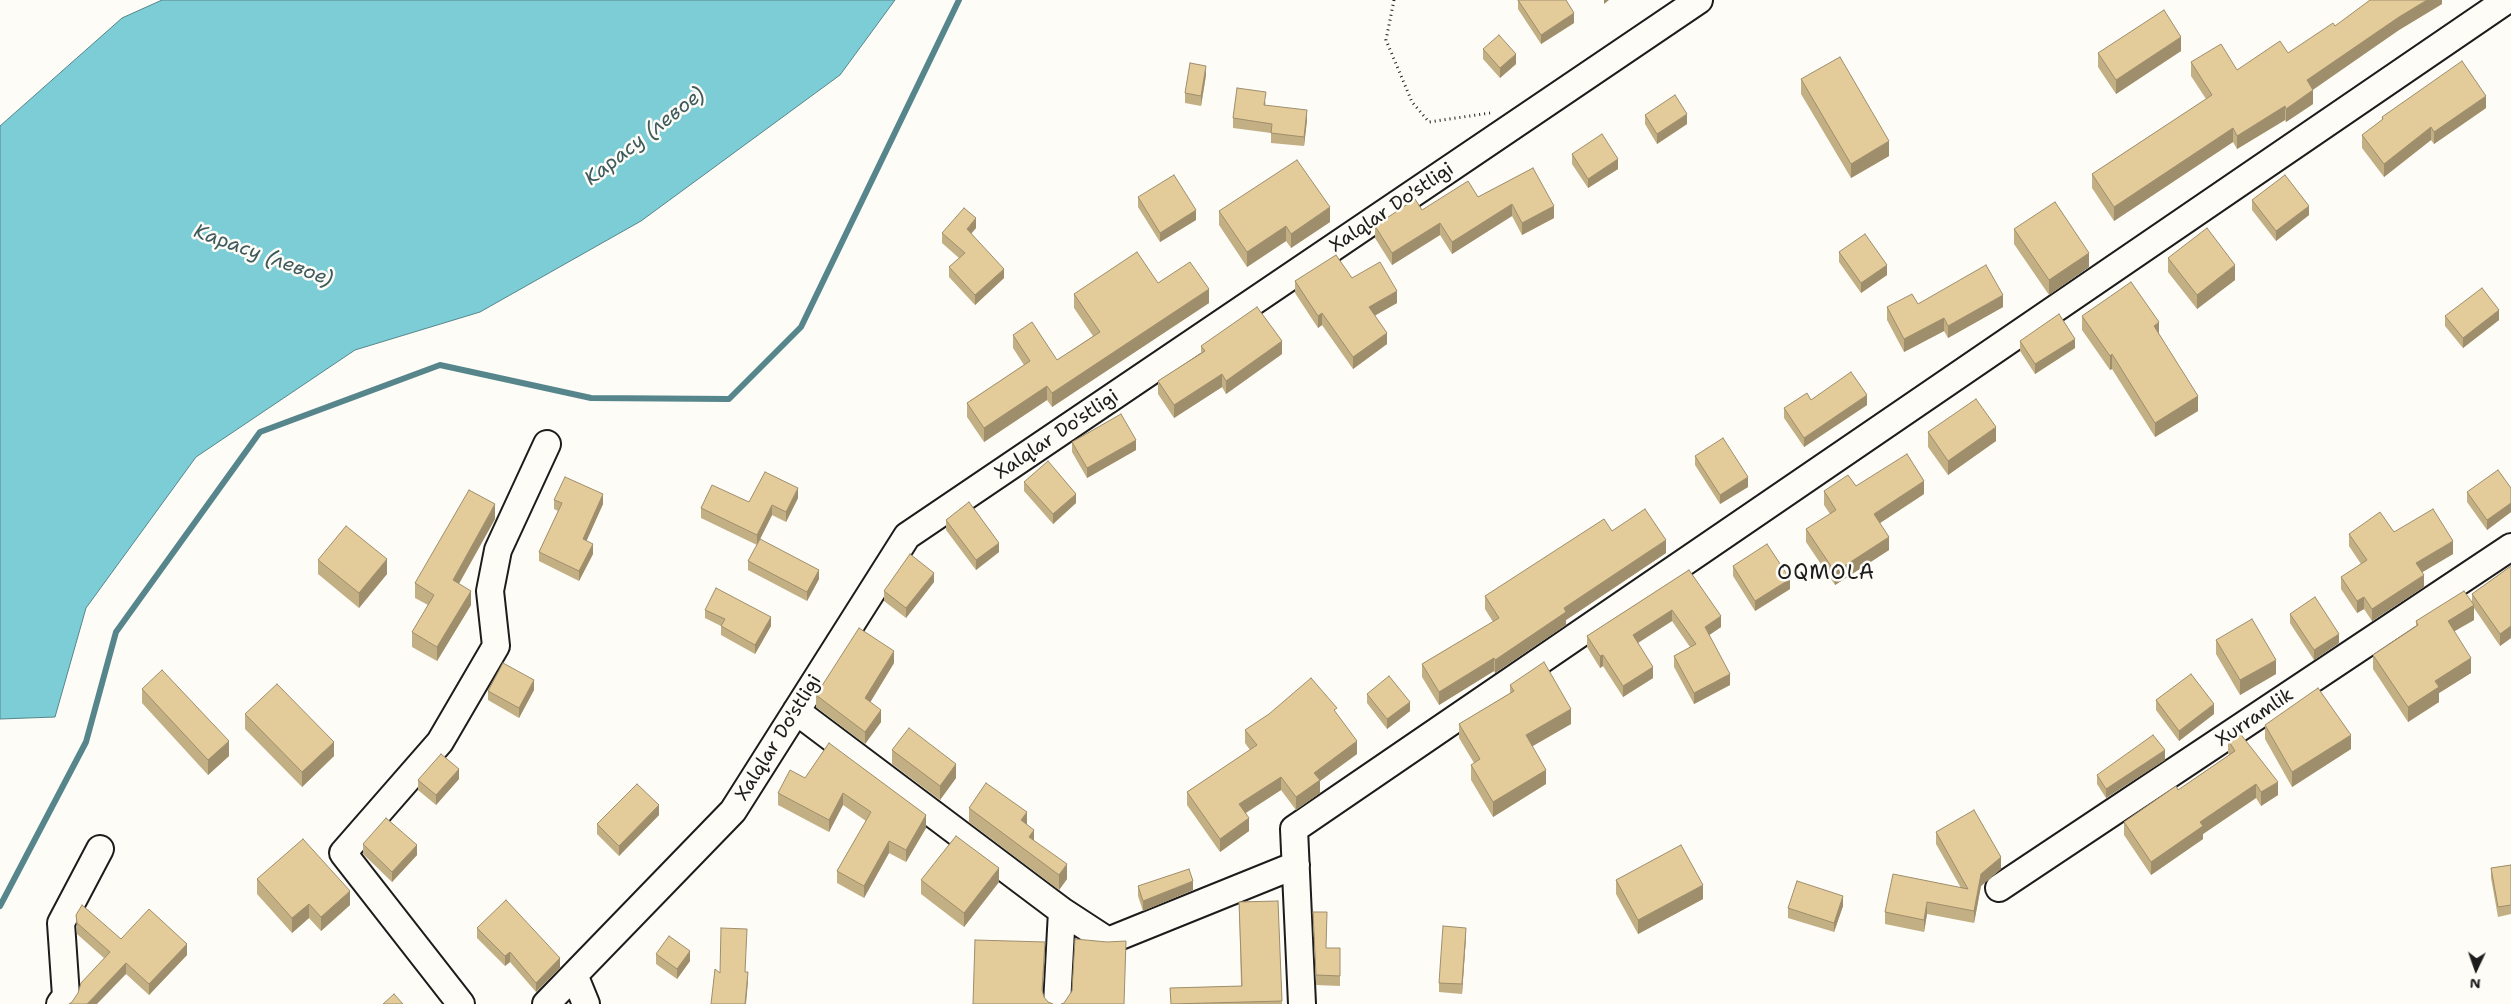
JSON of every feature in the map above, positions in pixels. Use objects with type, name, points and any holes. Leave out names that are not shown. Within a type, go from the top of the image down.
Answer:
[{"type":"street","name":"Xalqlar Do'stligi","points":[[546,1004],[733,811],[907,536],[1699,0]]},
{"type":"street","points":[[1302,1004],[1294,830],[2507,0]]},
{"type":"street","points":[[461,1004],[343,853],[440,742],[496,646],[490,591],[498,550],[546,444]]},
{"type":"street","name":"Xurramlik","points":[[1999,888],[2511,547]]},
{"type":"street","points":[[796,711],[1062,911],[1108,942],[1296,865]]},
{"type":"street","points":[[60,1004],[66,996],[61,923],[100,849]]},
{"type":"street","points":[[1057,1004],[1062,911]]},
{"type":"street","points":[[574,977],[586,1004]]},
{"type":"path","points":[[1394,0],[1386,40],[1412,102],[1429,122],[1495,113]]},
{"type":"water","name":"Карасу (левое)","points":[[162,0],[895,0],[840,75],[641,221],[480,312],[355,350],[196,457],[86,608],[55,717],[0,719],[0,126],[122,18]]},
{"type":"building","points":[[1518,0],[1566,0],[1574,13],[1541,35]]},
{"type":"building","points":[[2370,0],[2427,0],[2307,80],[2313,90],[2286,109],[2285,106],[2237,136],[2233,128],[2114,207],[2092,174],[2212,95],[2191,62],[2221,44],[2237,70],[2280,41],[2288,53],[2333,23],[2335,26]]},
{"type":"building","points":[[2164,10],[2181,37],[2116,80],[2098,53]]},
{"type":"building","points":[[1499,35],[1516,54],[1500,68],[1483,49]]},
{"type":"building","points":[[1840,57],[1889,141],[1851,164],[1801,79]]},
{"type":"building","points":[[2462,61],[2486,96],[2434,132],[2431,127],[2384,164],[2362,135],[2383,119],[2382,117]]},
{"type":"building","points":[[1190,63],[1206,66],[1201,96],[1185,93]]},
{"type":"building","points":[[1237,88],[1266,92],[1264,105],[1307,110],[1304,137],[1271,133],[1272,124],[1233,118]]},
{"type":"building","points":[[1675,95],[1687,114],[1657,134],[1645,115]]},
{"type":"building","points":[[1602,134],[1618,159],[1588,179],[1572,154]]},
{"type":"building","points":[[1297,160],[1330,207],[1291,234],[1286,226],[1247,252],[1219,211]]},
{"type":"building","points":[[1533,168],[1554,206],[1522,223],[1512,204],[1452,242],[1440,223],[1392,253],[1375,226],[1415,199],[1422,210],[1468,181],[1478,197]]},
{"type":"building","points":[[1174,175],[1196,210],[1160,233],[1138,197]]},
{"type":"building","points":[[2285,175],[2309,206],[2276,231],[2252,200]]},
{"type":"building","points":[[2055,202],[2089,253],[2049,280],[2014,229]]},
{"type":"building","points":[[964,208],[976,218],[967,229],[1004,269],[975,295],[949,267],[965,253],[942,233]]},
{"type":"building","points":[[2207,228],[2235,265],[2197,295],[2168,258]]},
{"type":"building","points":[[1865,234],[1887,265],[1861,283],[1839,252]]},
{"type":"building","points":[[1137,252],[1158,283],[1190,262],[1209,289],[1052,393],[1047,386],[984,428],[967,403],[1030,361],[1013,335],[1032,322],[1057,360],[1100,332],[1074,294]]},
{"type":"building","points":[[1336,255],[1352,278],[1380,262],[1397,291],[1369,307],[1387,333],[1353,357],[1322,313],[1318,316],[1295,281]]},
{"type":"building","points":[[1986,265],[2003,295],[1948,326],[1944,318],[1904,339],[1887,307],[1912,294],[1918,304]]},
{"type":"building","points":[[2131,282],[2159,322],[2154,326],[2198,396],[2155,423],[2112,354],[2110,356],[2082,316]]},
{"type":"building","points":[[2482,288],[2499,310],[2463,338],[2445,316]]},
{"type":"building","points":[[1257,307],[1282,341],[1226,381],[1222,374],[1174,405],[1158,381],[1205,351],[1201,346]]},
{"type":"building","points":[[2059,314],[2075,339],[2035,364],[2020,341]]},
{"type":"building","points":[[1851,372],[1867,395],[1804,438],[1784,408],[1807,393],[1811,400]]},
{"type":"building","points":[[1976,399],[1996,427],[1948,461],[1928,432]]},
{"type":"building","points":[[1121,414],[1136,440],[1087,468],[1072,442]]},
{"type":"building","points":[[1723,438],[1748,477],[1720,495],[1695,456]]},
{"type":"building","points":[[1907,454],[1924,481],[1874,514],[1889,537],[1835,572],[1806,529],[1836,510],[1824,491],[1848,475],[1856,486]]},
{"type":"building","points":[[1048,461],[1076,494],[1053,514],[1024,482]]},
{"type":"building","points":[[2498,470],[2511,488],[2511,503],[2487,520],[2467,492]]},
{"type":"building","points":[[765,472],[798,488],[786,512],[772,505],[757,535],[701,508],[712,485],[749,502]]},
{"type":"building","points":[[565,477],[603,494],[583,539],[593,544],[579,571],[539,552],[562,503],[554,500]]},
{"type":"building","points":[[469,490],[495,504],[453,580],[471,591],[437,647],[412,632],[434,595],[415,583]]},
{"type":"building","points":[[969,502],[999,543],[976,560],[946,520]]},
{"type":"building","points":[[1645,509],[1666,540],[1564,608],[1566,612],[1495,660],[1494,658],[1439,692],[1422,664],[1499,618],[1485,596],[1604,519],[1612,531]]},
{"type":"building","points":[[2433,509],[2453,541],[2416,563],[2424,575],[2372,609],[2364,597],[2357,601],[2341,577],[2367,560],[2349,534],[2380,512],[2394,532]]},
{"type":"building","points":[[346,526],[387,559],[359,593],[318,560]]},
{"type":"building","points":[[760,539],[819,570],[807,592],[748,561]]},
{"type":"building","points":[[1767,544],[1790,579],[1755,601],[1733,566]]},
{"type":"building","points":[[910,554],[934,573],[906,608],[884,591]]},
{"type":"building","points":[[2511,566],[2511,626],[2500,634],[2472,594]]},
{"type":"building","points":[[1689,570],[1721,616],[1705,627],[1730,674],[1694,693],[1674,656],[1696,644],[1672,610],[1633,635],[1653,667],[1623,686],[1603,655],[1600,656],[1587,636]]},
{"type":"building","points":[[716,588],[771,617],[755,645],[721,626],[725,619],[705,610]]},
{"type":"building","points":[[2464,591],[2474,605],[2448,621],[2471,658],[2435,681],[2439,687],[2408,707],[2373,655],[2418,625],[2416,621]]},
{"type":"building","points":[[2315,597],[2339,634],[2314,650],[2290,614]]},
{"type":"building","points":[[2252,619],[2276,660],[2240,680],[2216,640]]},
{"type":"building","points":[[859,628],[894,651],[865,698],[881,710],[865,732],[816,695]]},
{"type":"building","points":[[1544,662],[1571,709],[1526,735],[1546,770],[1493,802],[1471,765],[1480,759],[1459,724],[1514,691],[1510,685]]},
{"type":"building","points":[[503,663],[534,680],[519,708],[488,691]]},
{"type":"building","points":[[162,670],[229,741],[208,760],[142,689]]},
{"type":"building","points":[[2191,674],[2214,704],[2179,731],[2156,700]]},
{"type":"building","points":[[1389,676],[1410,702],[1387,719],[1367,694]]},
{"type":"building","points":[[1311,678],[1337,708],[1334,710],[1357,741],[1314,773],[1320,780],[1296,797],[1281,777],[1239,804],[1249,818],[1220,839],[1187,792],[1257,745],[1245,730],[1269,714]]},
{"type":"building","points":[[277,684],[334,742],[302,772],[245,714]]},
{"type":"building","points":[[2318,688],[2351,735],[2292,772],[2265,725]]},
{"type":"building","points":[[909,728],[956,764],[940,786],[892,750]]},
{"type":"building","points":[[2239,732],[2278,782],[2261,792],[2256,784],[2200,822],[2203,826],[2151,862],[2124,822],[2176,786],[2178,790],[2235,751],[2228,740]]},
{"type":"building","points":[[2153,735],[2165,750],[2106,789],[2097,775]]},
{"type":"building","points":[[829,743],[926,815],[906,850],[889,841],[864,886],[837,871],[871,812],[843,793],[829,820],[778,793],[790,770],[805,778]]},
{"type":"building","points":[[441,754],[459,769],[436,795],[418,780]]},
{"type":"building","points":[[986,783],[1027,812],[1021,820],[1034,830],[1029,837],[1067,864],[1059,875],[969,808]]},
{"type":"building","points":[[637,784],[659,805],[619,846],[597,824]]},
{"type":"building","points":[[1974,810],[2001,857],[1981,874],[1974,911],[1927,902],[1924,920],[1885,912],[1893,874],[1968,889],[1936,832]]},
{"type":"building","points":[[386,818],[417,845],[392,872],[363,844]]},
{"type":"building","points":[[956,836],[999,868],[964,913],[921,880]]},
{"type":"building","points":[[303,839],[350,891],[321,917],[309,904],[292,918],[257,879]]},
{"type":"building","points":[[1681,845],[1703,885],[1638,920],[1616,880]]},
{"type":"building","points":[[2511,865],[2511,905],[2498,907],[2491,868]]},
{"type":"building","points":[[1189,869],[1193,881],[1143,901],[1138,886]]},
{"type":"building","points":[[1797,881],[1843,896],[1834,923],[1788,908]]},
{"type":"building","points":[[506,900],[560,958],[536,983],[510,952],[505,956],[477,928]]},
{"type":"building","points":[[1278,901],[1282,1001],[1171,1004],[1170,988],[1242,986],[1239,902]]},
{"type":"building","points":[[82,905],[121,939],[149,909],[187,944],[149,984],[126,963],[87,1004],[69,1004],[78,993],[81,983],[110,952],[77,923],[76,915]]},
{"type":"building","points":[[1313,912],[1327,912],[1326,948],[1340,948],[1340,976],[1316,975]]},
{"type":"building","points":[[1443,926],[1466,928],[1462,984],[1439,983]]},
{"type":"building","points":[[721,928],[747,929],[745,972],[748,972],[745,1004],[711,1004],[715,969],[720,973]]},
{"type":"building","points":[[669,936],[690,951],[677,969],[656,954]]},
{"type":"building","points":[[1075,939],[1107,942],[1126,941],[1124,1004],[1061,1004],[1064,1003],[1072,991]]},
{"type":"building","points":[[975,940],[1045,942],[1042,990],[1044,997],[1053,1004],[973,1004]]},
{"type":"building","points":[[394,994],[403,1004],[383,1004]]},
{"type":"waterway","points":[[0,906],[86,742],[116,632],[260,432],[440,365],[591,398],[729,399],[801,327],[959,0]]},
{"type":"district","name":"OQMOLA","points":[[1826,574]]}]
